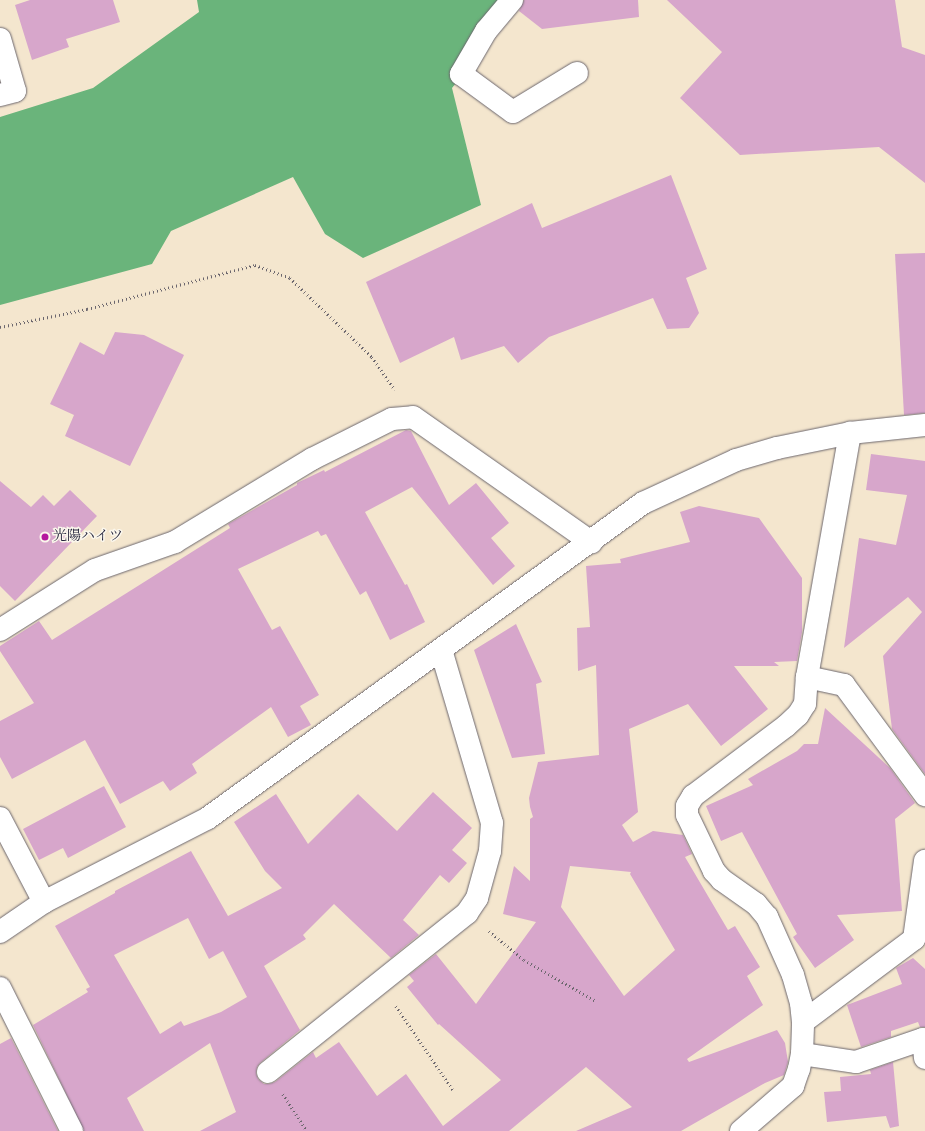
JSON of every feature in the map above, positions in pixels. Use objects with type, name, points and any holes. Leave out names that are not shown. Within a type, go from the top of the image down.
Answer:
[{"type":"street","points":[[512,0],[486,31],[461,74],[513,112],[577,73]]},
{"type":"street","points":[[0,40],[15,91],[0,95]]},
{"type":"street","points":[[0,630],[95,570],[175,542],[312,459],[392,418],[413,417],[591,542]]},
{"type":"street","points":[[0,932],[44,902],[208,818],[643,503],[736,460],[777,448],[850,433],[925,425]]},
{"type":"street","points":[[740,1131],[793,1086],[802,1054],[803,1022],[801,1002],[793,975],[767,917],[756,904],[722,880],[714,871],[687,815],[687,806],[693,796],[798,715],[805,704],[807,678],[850,433]]},
{"type":"street","points":[[268,1072],[467,913],[477,898],[490,851],[492,823],[441,650]]},
{"type":"street","points":[[807,678],[844,686],[925,795]]},
{"type":"street","points":[[0,818],[44,902]]},
{"type":"street","points":[[803,1022],[919,943],[925,861]]},
{"type":"street","points":[[0,988],[72,1131]]},
{"type":"street","points":[[802,1054],[856,1062],[922,1039],[925,1058]]},
{"type":"path","points":[[0,327],[87,309],[255,265],[290,278],[361,346],[372,357],[413,417]]},
{"type":"path","points":[[467,913],[524,960],[596,1001]]},
{"type":"path","points":[[380,983],[453,1090]]},
{"type":"path","points":[[268,1072],[306,1131]]},
{"type":"green space","points":[[197,0],[523,0],[452,88],[481,205],[363,258],[325,234],[293,177],[171,231],[152,264],[0,305],[0,117],[93,88],[199,12]]},
{"type":"building","points":[[30,0],[113,0],[120,22],[66,39],[69,47],[32,60],[15,5]]},
{"type":"building","points":[[524,0],[638,0],[639,17],[542,29],[519,11]]},
{"type":"building","points":[[667,0],[895,0],[902,47],[925,55],[925,183],[879,147],[740,155],[680,98],[722,52]]},
{"type":"building","points":[[671,175],[707,269],[686,278],[699,313],[689,328],[667,329],[653,298],[549,337],[518,363],[504,346],[461,360],[454,337],[400,363],[366,282],[532,203],[542,228]]},
{"type":"building","points":[[925,253],[925,413],[904,415],[895,254]]},
{"type":"building","points":[[115,332],[144,335],[184,355],[130,466],[65,436],[74,415],[50,404],[80,342],[104,355]]},
{"type":"building","points":[[406,430],[411,431],[449,505],[476,483],[509,523],[491,538],[515,566],[493,585],[412,487],[365,512],[405,585],[407,584],[425,622],[390,640],[366,591],[360,595],[326,534],[321,536],[318,531],[238,569],[272,630],[280,626],[319,695],[300,706],[311,725],[288,737],[271,707],[192,764],[197,773],[170,791],[163,781],[120,804],[85,740],[12,779],[0,757],[0,721],[34,703],[0,651],[0,646],[39,621],[52,640],[230,528],[228,524],[297,485],[297,483],[324,470],[325,472]]},
{"type":"building","points":[[871,454],[925,461],[925,774],[892,729],[883,656],[922,612],[908,597],[844,648],[859,538],[896,545],[907,495],[866,490]]},
{"type":"building","name":"光陽ハイツ","points":[[0,481],[31,507],[43,495],[54,506],[70,490],[97,516],[15,601],[0,586]]},
{"type":"building","points":[[699,506],[759,518],[802,578],[802,632],[797,661],[774,662],[779,666],[734,666],[768,709],[721,746],[688,704],[629,729],[638,812],[622,825],[633,842],[653,831],[683,835],[692,854],[685,857],[728,930],[735,926],[760,967],[747,976],[763,1005],[687,1059],[689,1062],[777,1030],[785,1043],[788,1062],[784,1075],[765,1083],[681,1131],[576,1131],[632,1107],[586,1067],[509,1131],[200,1131],[236,1112],[210,1043],[127,1098],[144,1131],[84,1131],[33,1025],[88,992],[86,989],[90,987],[55,926],[115,893],[115,891],[191,851],[228,916],[282,888],[265,871],[234,822],[276,794],[308,844],[358,794],[397,831],[433,792],[472,828],[452,850],[467,863],[449,883],[440,875],[403,920],[419,935],[391,958],[334,904],[303,935],[306,939],[264,966],[300,1030],[260,1063],[257,1067],[256,1073],[258,1079],[264,1084],[275,1082],[313,1052],[316,1058],[339,1042],[377,1096],[406,1074],[443,1126],[501,1080],[439,1024],[438,1025],[407,987],[414,981],[409,975],[436,954],[476,1004],[536,922],[503,914],[514,866],[530,881],[530,819],[533,817],[529,798],[538,762],[599,755],[596,665],[578,671],[577,628],[590,627],[586,566],[621,563],[620,559],[690,542],[680,512]],"holes":[[[570,866],[631,872],[630,874],[675,950],[624,996],[561,907]],[[188,918],[209,959],[223,951],[247,997],[221,1012],[184,1026],[181,1021],[160,1034],[114,955]]]},
{"type":"building","points":[[516,624],[542,682],[536,684],[545,754],[512,758],[474,650]]},
{"type":"building","points":[[825,708],[890,768],[915,803],[895,819],[902,911],[837,915],[854,940],[815,968],[793,937],[797,934],[742,832],[721,841],[706,806],[753,785],[748,779],[797,751],[804,744],[818,744]]},
{"type":"building","points":[[104,786],[126,827],[68,858],[63,848],[39,860],[23,829]]},
{"type":"building","points":[[913,958],[925,969],[925,1027],[920,1027],[918,1022],[891,1031],[891,1037],[861,1047],[847,1005],[902,984],[896,968]]},
{"type":"building","points":[[11,1038],[58,1131],[0,1131],[0,1044]]},
{"type":"building","points":[[893,1062],[899,1126],[890,1128],[886,1116],[827,1122],[824,1092],[841,1091],[840,1077],[871,1074],[870,1070]]},
{"type":"place","name":"光陽ハイツ","points":[[45,537]]}]
